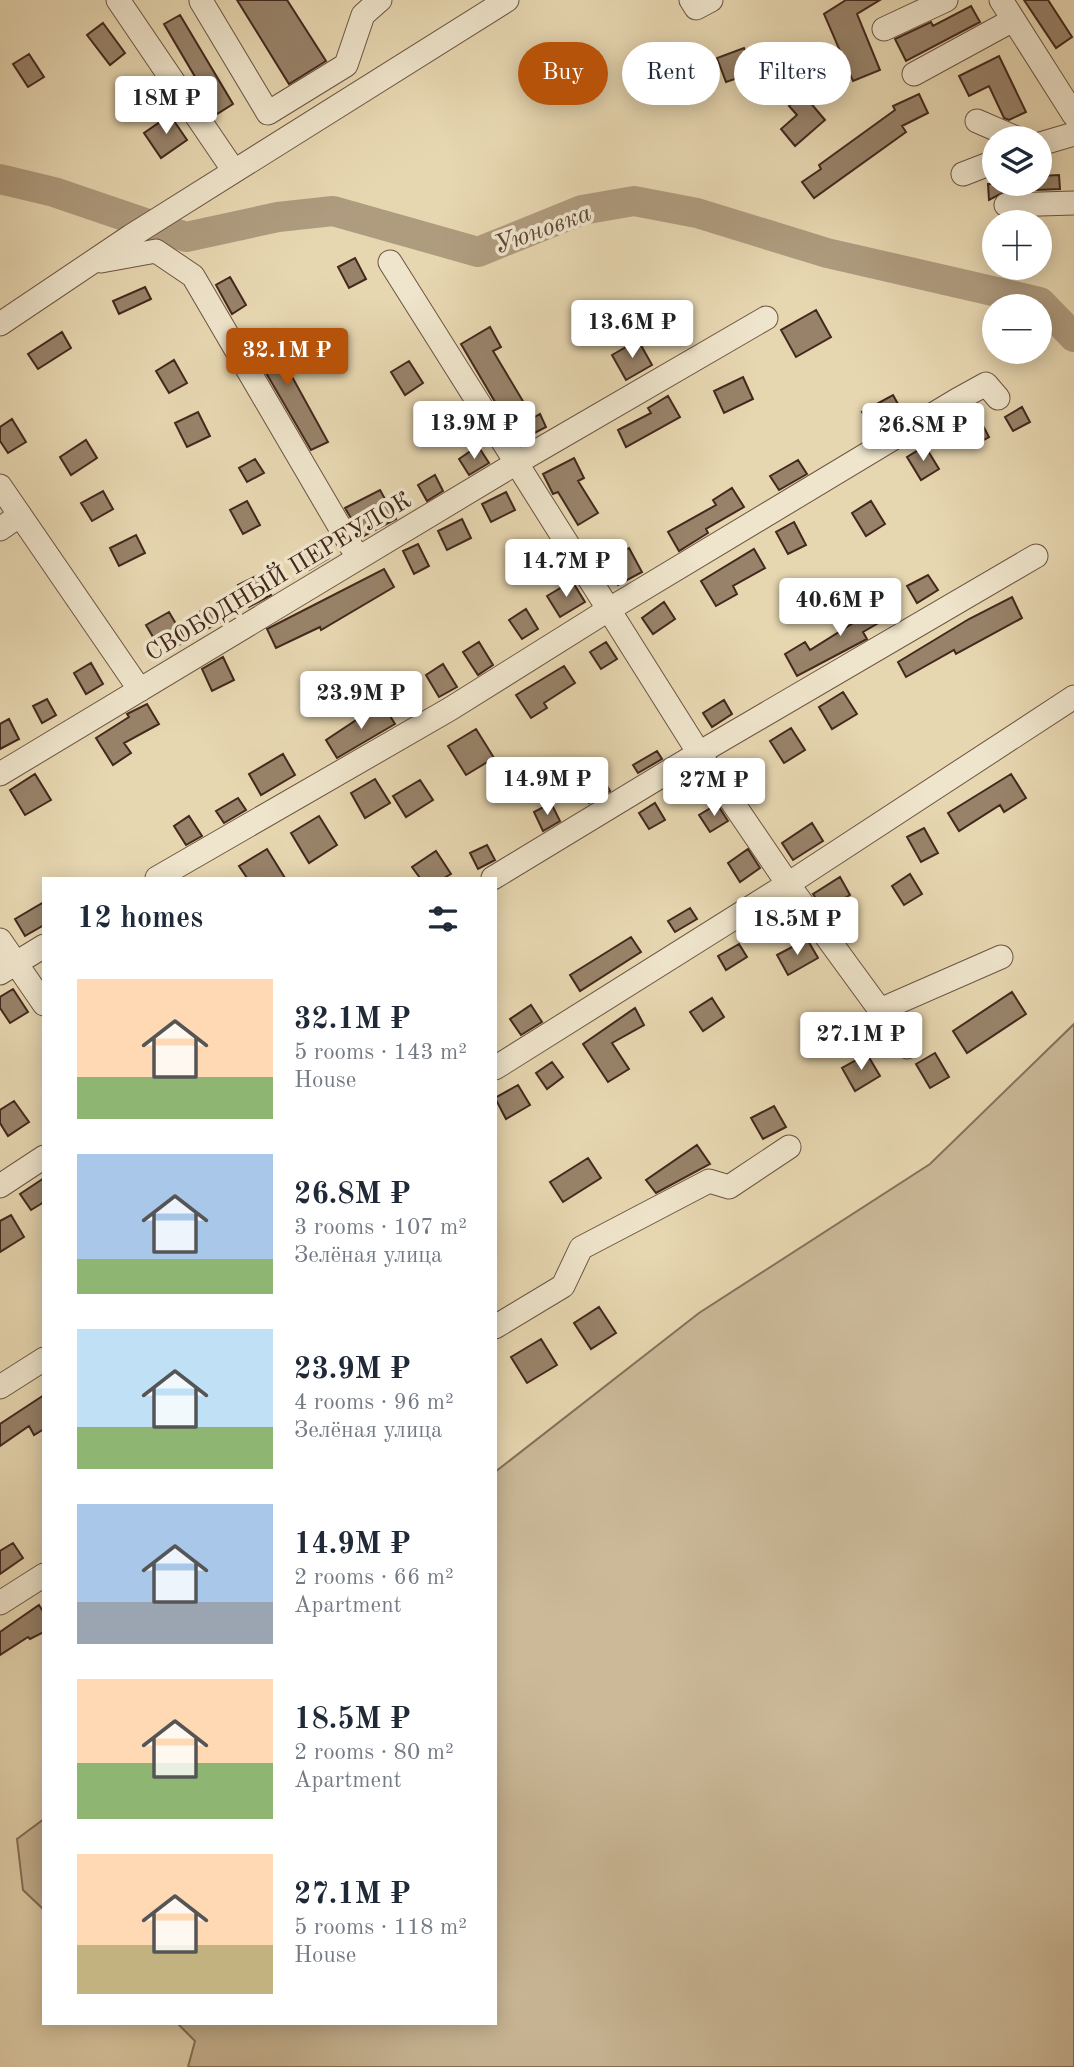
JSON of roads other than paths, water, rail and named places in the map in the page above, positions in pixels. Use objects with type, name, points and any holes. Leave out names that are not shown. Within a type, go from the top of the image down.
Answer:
[{"type":"street","points":[[118,0],[234,171]]},
{"type":"street","points":[[201,1],[268,113],[346,65],[363,15],[380,0]]},
{"type":"street","points":[[0,324],[131,236],[508,0]]},
{"type":"street","points":[[691,0],[696,8],[711,0]]},
{"type":"street","points":[[884,29],[946,0]]},
{"type":"street","points":[[1000,0],[1072,109]]},
{"type":"street","points":[[914,74],[1013,20]]},
{"type":"street","points":[[977,121],[988,126]]},
{"type":"street","points":[[1052,141],[1074,134]]},
{"type":"street","points":[[963,174],[982,167]]},
{"type":"street","points":[[1006,205],[1074,203]]},
{"type":"street","points":[[92,263],[156,251],[192,276],[358,558]]},
{"type":"street","points":[[390,262],[518,461],[699,753],[788,884],[907,1047]]},
{"type":"street","name":"СВОБОДНЫЙ ПЕРЕУЛОК","points":[[0,774],[518,461],[766,318]]},
{"type":"street","points":[[159,877],[450,709],[608,610],[976,389],[986,384],[998,397]]},
{"type":"street","points":[[0,486],[140,690]]},
{"type":"street","points":[[0,529],[20,514]]},
{"type":"street","points":[[495,877],[699,753],[1036,556]]},
{"type":"street","points":[[497,1067],[788,884],[1074,697]]},
{"type":"street","points":[[0,940],[8,968],[42,1002]]},
{"type":"street","points":[[8,968],[42,947]]},
{"type":"street","points":[[880,1010],[1002,957]]},
{"type":"street","points":[[497,1325],[563,1286],[581,1248],[709,1181],[729,1187],[789,1147]]},
{"type":"street","points":[[0,1186],[42,1158]]},
{"type":"street","points":[[0,1387],[42,1360]]},
{"type":"street","points":[[0,1603],[42,1576]]},
{"type":"waterway","name":"Уюновка","points":[[0,179],[54,192],[186,237],[278,217],[333,211],[478,252],[582,210],[634,201],[697,213],[827,253],[1040,302],[1074,337]]}]
